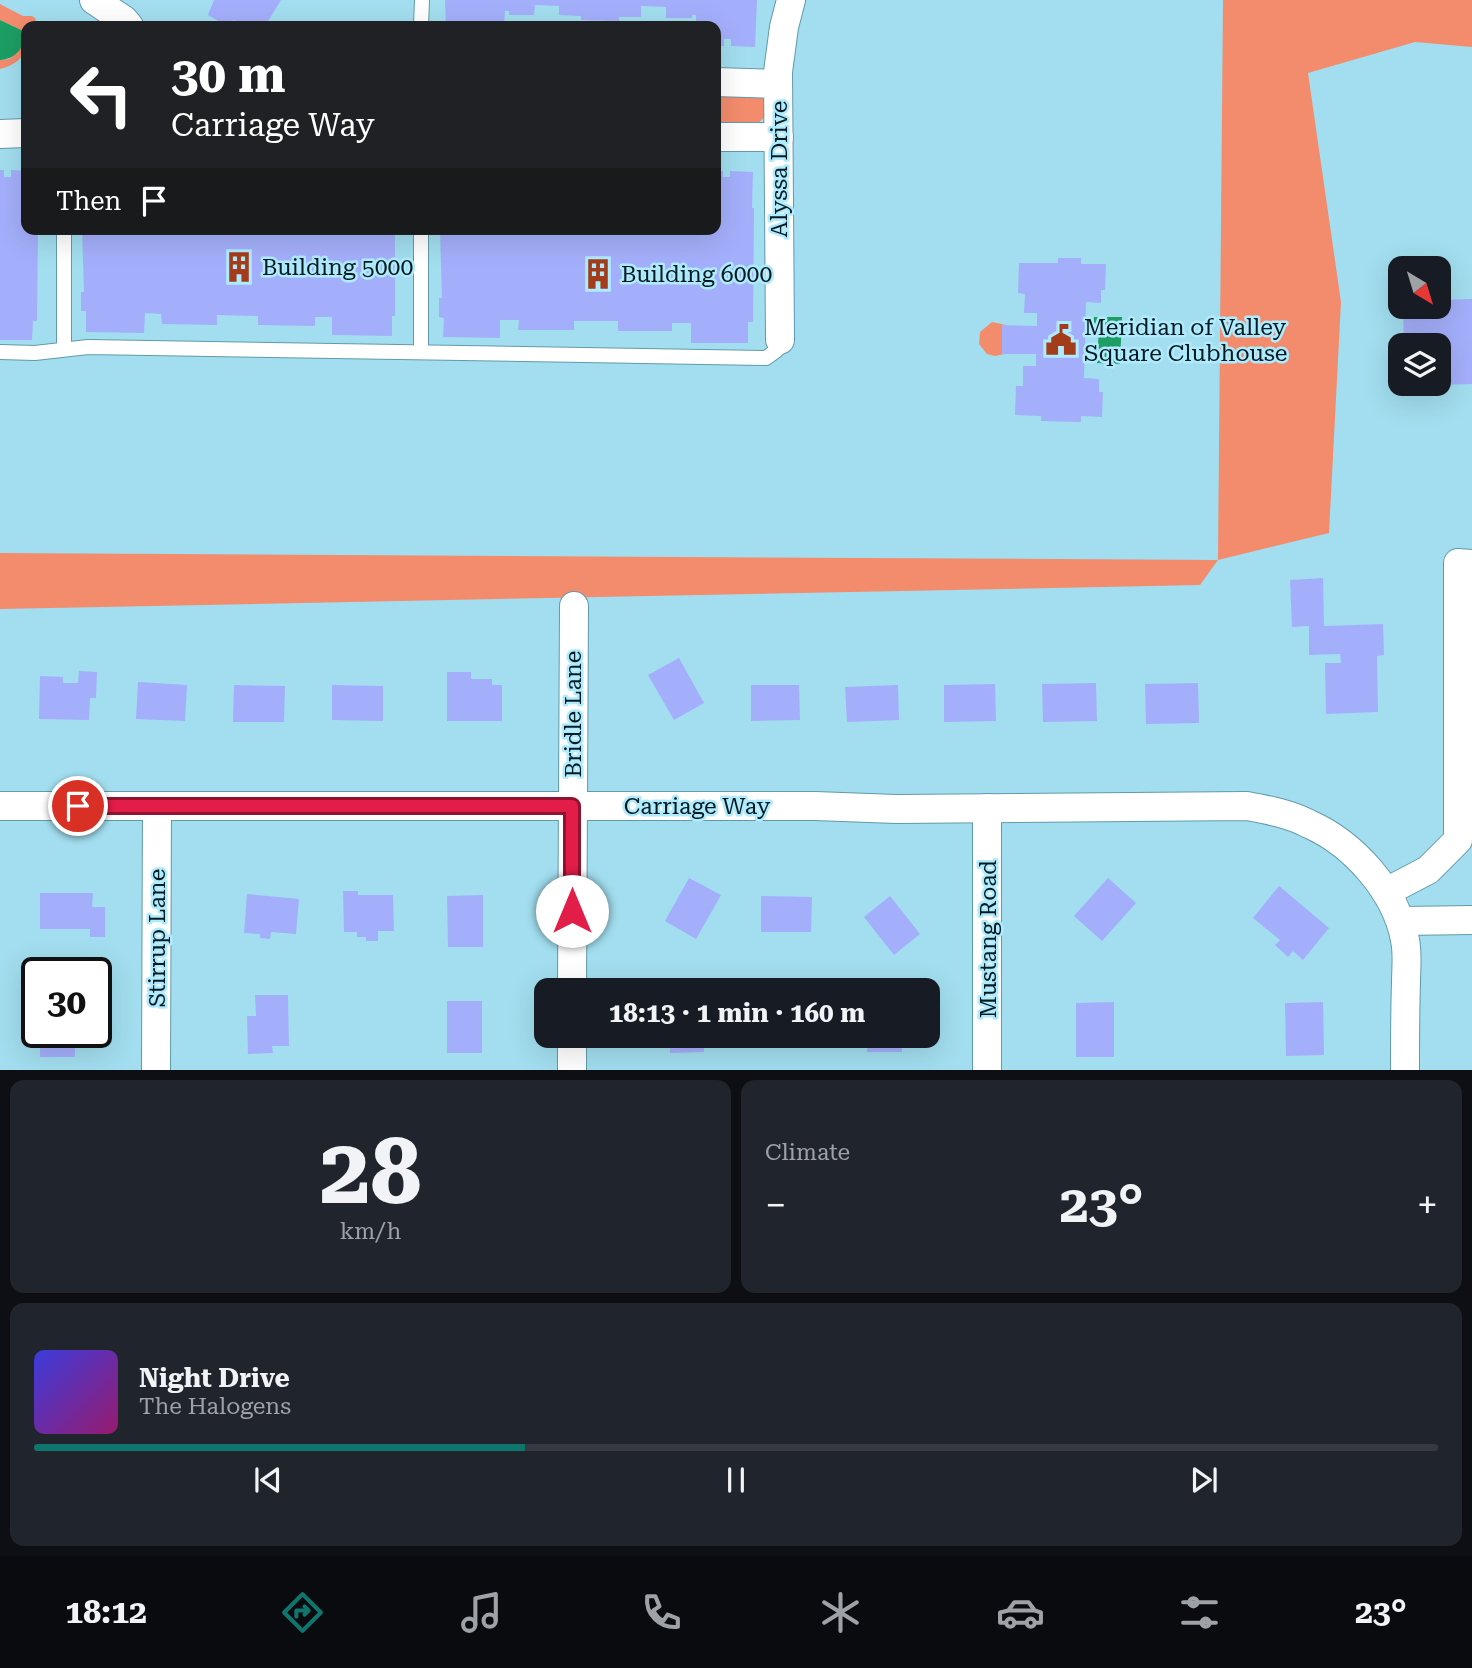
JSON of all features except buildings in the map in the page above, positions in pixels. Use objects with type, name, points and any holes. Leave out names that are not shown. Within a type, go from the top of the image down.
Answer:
[{"type":"street","points":[[94,0],[124,21]]},
{"type":"street","name":"Alyssa Drive","points":[[780,340],[778,84],[782,37],[791,0]]},
{"type":"street","points":[[721,82],[778,84]]},
{"type":"street","points":[[0,134],[21,133]]},
{"type":"street","points":[[721,137],[779,138]]},
{"type":"street","points":[[1379,883],[1428,870],[1458,840],[1458,563],[1472,564]]},
{"type":"street","name":"Bridle Lane","points":[[572,978],[574,606]]},
{"type":"street","name":"Carriage Way","points":[[0,806],[1247,806],[1273,810],[1332,836],[1362,861],[1379,883],[1401,921],[1406,943],[1405,1069]]},
{"type":"street","name":"Stirrup Lane","points":[[156,1069],[157,806]]},
{"type":"street","name":"Mustang Road","points":[[987,1069],[988,808]]},
{"type":"street","points":[[1401,921],[1472,920]]},
{"type":"street","points":[[572,1048],[572,1069]]},
{"type":"lane","points":[[421,21],[422,0]]},
{"type":"lane","points":[[64,235],[64,349]]},
{"type":"lane","points":[[421,235],[421,352]]},
{"type":"lane","points":[[0,352],[35,353],[88,347],[766,358],[778,350],[780,340]]},
{"type":"shaded area","points":[[1223,0],[1472,0],[1472,47],[1415,42],[1308,73],[1341,302],[1329,533],[1218,560]]},
{"type":"shaded area","points":[[0,4],[23,16],[36,19],[21,21],[21,57],[0,69],[0,60],[9,59],[18,52],[15,27],[0,20]]},
{"type":"shaded area","points":[[0,20],[21,30],[21,48],[11,57],[0,60]]},
{"type":"shaded area","points":[[721,92],[762,96],[766,101],[766,116],[756,125],[721,125]]},
{"type":"shaded area","points":[[1094,317],[1122,317],[1120,364],[1097,363],[1099,327],[1093,326]]},
{"type":"shaded area","points":[[992,322],[1006,325],[1002,326],[1002,353],[1005,354],[987,354],[979,344],[980,332]]},
{"type":"shaded area","points":[[0,553],[1218,560],[1200,585],[0,609]]},
{"type":"place","name":"Building 5000","points":[[239,267]]},
{"type":"place","name":"Building 6000","points":[[598,274]]},
{"type":"place","name":"Meridian of Valley Square Clubhouse","points":[[1061,340]]},
{"type":"route","points":[[78,806],[572,806],[572,911]]}]
